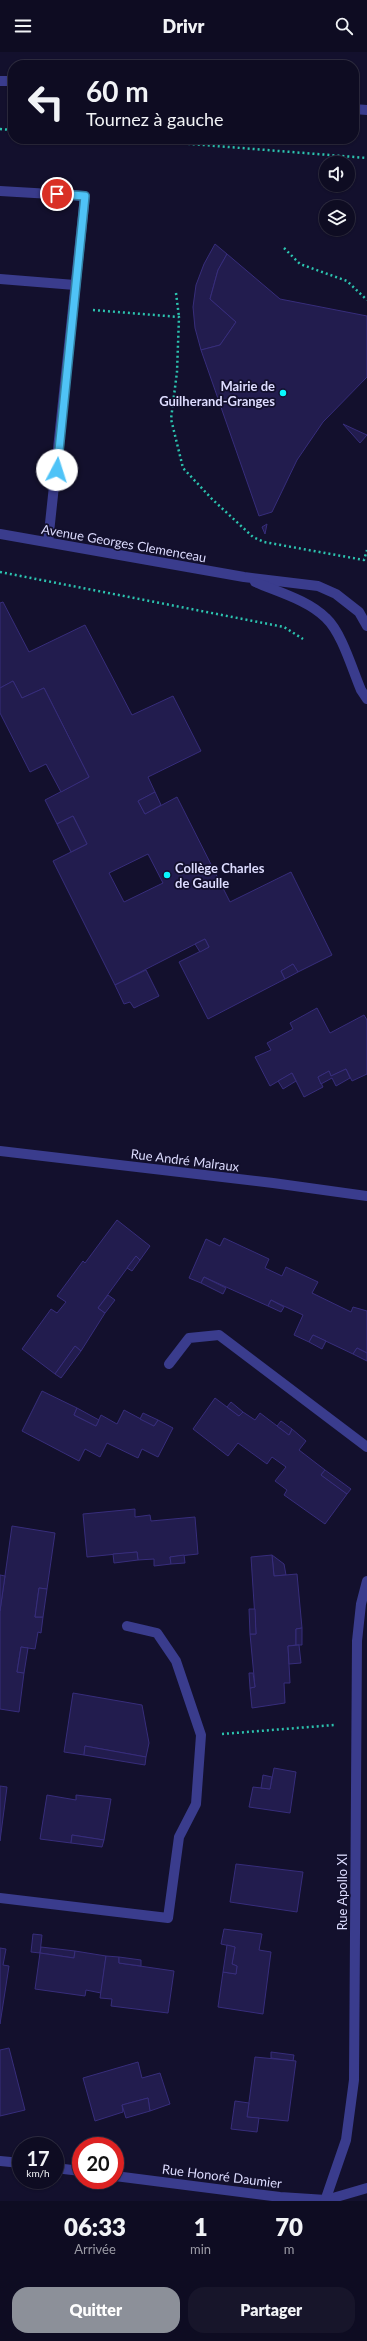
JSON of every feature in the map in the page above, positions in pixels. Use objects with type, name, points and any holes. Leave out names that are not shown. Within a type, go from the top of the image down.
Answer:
[{"type":"street","points":[[0,191],[85,196],[48,542]]},
{"type":"street","points":[[0,279],[75,284]]},
{"type":"street","name":"Avenue Georges Clemenceau","points":[[0,534],[244,577],[318,586],[336,594],[359,612],[367,626]]},
{"type":"street","name":"Avenue Georges Clemenceau","points":[[244,577],[316,609],[327,618],[334,629],[361,690],[367,699]]},
{"type":"street","name":"Rue André Malraux","points":[[0,1152],[273,1183],[367,1196]]},
{"type":"street","points":[[169,1364],[189,1338],[219,1335],[367,1447]]},
{"type":"street","name":"Rue Apollo XI","points":[[326,2200],[346,2140],[354,2080],[355,1724],[357,1641],[361,1604],[367,1581]]},
{"type":"street","points":[[0,1898],[168,1918],[179,1837],[196,1804],[201,1735],[176,1661],[157,1632],[127,1626]]},
{"type":"street","points":[[0,2161],[12,2163]]},
{"type":"street","name":"Rue Honoré Daumier","points":[[124,2177],[280,2197],[326,2200]]},
{"type":"street","points":[[326,2200],[367,2188]]},
{"type":"path","points":[[191,144],[367,158]]},
{"type":"path","points":[[284,248],[300,264],[347,281],[367,300]]},
{"type":"path","points":[[176,293],[179,317],[177,372],[171,419],[183,468],[212,499],[253,537],[264,542],[364,560],[367,550]]},
{"type":"path","points":[[72,308],[179,317]]},
{"type":"path","points":[[0,572],[284,627],[303,639]]},
{"type":"path","points":[[201,1735],[355,1724]]},
{"type":"building","points":[[215,244],[227,254],[218,270],[210,299],[236,322],[220,345],[201,350],[195,328],[193,307],[196,285],[204,264]]},
{"type":"building","name":"Mairie de Guilherand-Granges","points":[[227,254],[280,299],[367,316],[367,377],[323,422],[297,460],[272,512],[259,516],[201,350],[220,345],[236,322],[210,299],[218,270]]},
{"type":"building","points":[[343,424],[356,430],[367,435],[360,443]]},
{"type":"building","points":[[267,524],[265,534],[262,527]]},
{"type":"building","points":[[3,602],[29,652],[85,625],[132,715],[173,696],[201,751],[148,777],[155,792],[138,801],[145,814],[177,797],[230,902],[291,872],[332,955],[298,972],[293,964],[281,971],[285,979],[208,1019],[179,962],[209,947],[205,939],[115,985],[53,861],[87,844],[73,816],[57,824],[45,800],[89,777],[44,688],[22,698],[13,681],[0,688],[0,603]],"holes":[[[148,854],[163,883],[124,902],[109,873]]]},
{"type":"building","points":[[13,681],[22,698],[44,688],[89,777],[61,792],[46,764],[30,772],[0,713],[0,688]]},
{"type":"building","points":[[155,792],[161,805],[145,814],[138,801]]},
{"type":"building","points":[[73,816],[87,844],[71,852],[57,824]]},
{"type":"building","points":[[205,939],[209,947],[200,952],[195,944]]},
{"type":"building","points":[[293,964],[298,972],[285,979],[281,971]]},
{"type":"building","points":[[146,970],[159,996],[134,1008],[130,1002],[124,1004],[115,985]]},
{"type":"building","points":[[317,1008],[330,1033],[364,1015],[367,1020],[367,1074],[352,1081],[346,1069],[331,1076],[329,1071],[318,1077],[323,1087],[304,1097],[292,1073],[270,1086],[255,1057],[271,1050],[267,1043],[293,1029],[290,1023]]},
{"type":"building","points":[[346,1069],[350,1078],[336,1086],[332,1078],[321,1084],[318,1077],[329,1071],[331,1076]]},
{"type":"building","points":[[292,1073],[296,1081],[283,1089],[278,1081]]},
{"type":"building","points":[[117,1220],[150,1246],[140,1260],[136,1256],[98,1308],[105,1313],[81,1351],[75,1346],[55,1374],[22,1349],[51,1309],[57,1313],[66,1302],[57,1296],[83,1261],[85,1263]]},
{"type":"building","points":[[224,1238],[269,1259],[265,1268],[282,1276],[286,1267],[318,1282],[312,1293],[351,1312],[353,1307],[367,1311],[367,1353],[357,1348],[353,1354],[313,1335],[309,1342],[294,1335],[303,1315],[271,1300],[268,1306],[204,1277],[201,1283],[189,1278],[206,1239],[220,1246]]},
{"type":"building","points":[[136,1256],[140,1260],[132,1271],[127,1268]]},
{"type":"building","points":[[204,1277],[226,1288],[223,1294],[201,1283]]},
{"type":"building","points":[[108,1295],[115,1300],[105,1313],[98,1308]]},
{"type":"building","points":[[271,1300],[284,1307],[281,1312],[268,1306]]},
{"type":"building","points":[[313,1335],[326,1341],[322,1349],[309,1342]]},
{"type":"building","points":[[75,1346],[81,1351],[61,1378],[55,1374]]},
{"type":"building","points":[[357,1348],[367,1353],[367,1361],[353,1354]]},
{"type":"building","points":[[42,1391],[77,1408],[74,1415],[96,1426],[101,1415],[117,1424],[124,1410],[154,1426],[158,1420],[173,1428],[158,1457],[142,1449],[138,1458],[107,1443],[100,1457],[85,1449],[79,1461],[22,1431]]},
{"type":"building","points":[[215,1398],[239,1416],[243,1412],[255,1420],[260,1413],[289,1435],[292,1429],[306,1441],[299,1450],[325,1470],[321,1475],[347,1494],[325,1524],[284,1495],[287,1490],[275,1481],[286,1467],[272,1457],[267,1464],[238,1443],[228,1456],[193,1429]]},
{"type":"building","points":[[231,1402],[243,1412],[239,1416],[227,1407]]},
{"type":"building","points":[[77,1408],[99,1420],[96,1426],[74,1415]]},
{"type":"building","points":[[143,1413],[158,1420],[154,1426],[140,1419]]},
{"type":"building","points":[[281,1421],[292,1429],[289,1435],[277,1426]]},
{"type":"building","points":[[325,1470],[351,1489],[347,1494],[321,1475]]},
{"type":"building","points":[[135,1509],[135,1517],[150,1515],[151,1521],[195,1517],[198,1554],[170,1557],[171,1564],[154,1566],[154,1559],[138,1560],[137,1552],[87,1557],[83,1514]]},
{"type":"building","points":[[12,1526],[55,1533],[47,1589],[39,1588],[35,1617],[43,1617],[41,1633],[38,1632],[35,1649],[21,1647],[17,1672],[24,1673],[19,1712],[0,1709],[0,1611]]},
{"type":"building","points":[[137,1552],[138,1560],[114,1563],[113,1554]]},
{"type":"building","points":[[184,1555],[185,1563],[171,1564],[170,1557]]},
{"type":"building","points":[[272,1555],[284,1564],[286,1575],[274,1576]]},
{"type":"building","points":[[272,1555],[274,1576],[297,1574],[302,1628],[296,1629],[296,1645],[288,1646],[290,1683],[284,1683],[285,1703],[252,1708],[250,1688],[255,1687],[250,1634],[256,1634],[251,1557]]},
{"type":"building","points":[[0,1575],[5,1576],[0,1611]]},
{"type":"building","points":[[39,1588],[47,1589],[43,1617],[35,1617]]},
{"type":"building","points":[[249,1609],[255,1609],[256,1634],[250,1634]]},
{"type":"building","points":[[302,1628],[302,1645],[296,1645],[296,1629]]},
{"type":"building","points":[[299,1645],[301,1663],[289,1664],[288,1646]]},
{"type":"building","points":[[21,1647],[28,1648],[24,1673],[17,1672]]},
{"type":"building","points":[[249,1673],[253,1673],[255,1687],[250,1688]]},
{"type":"building","points":[[73,1693],[142,1705],[149,1743],[146,1757],[85,1746],[84,1755],[64,1752]]},
{"type":"building","points":[[85,1746],[146,1757],[145,1765],[84,1755]]},
{"type":"building","points":[[274,1768],[296,1772],[290,1813],[249,1807],[253,1787],[270,1789]]},
{"type":"building","points":[[263,1775],[272,1777],[270,1789],[261,1788]]},
{"type":"building","points":[[0,1786],[7,1787],[0,1841]]},
{"type":"building","points":[[47,1795],[76,1800],[76,1795],[111,1799],[104,1840],[72,1835],[71,1843],[40,1839]]},
{"type":"building","points":[[72,1835],[104,1840],[102,1847],[71,1843]]},
{"type":"building","points":[[236,1864],[303,1872],[297,1912],[230,1902]]},
{"type":"building","points":[[224,1929],[262,1934],[259,1950],[271,1952],[263,2014],[218,2007],[223,1972],[236,1974],[237,1966],[232,1964],[235,1947],[221,1944]]},
{"type":"building","points":[[33,1934],[42,1935],[40,1953],[31,1952]]},
{"type":"building","points":[[227,1945],[235,1947],[232,1964],[237,1966],[236,1974],[223,1972]]},
{"type":"building","points":[[41,1947],[75,1951],[74,1958],[40,1953]]},
{"type":"building","points":[[0,1948],[6,1949],[3,1965],[9,1966],[0,2024]]},
{"type":"building","points":[[75,1951],[106,1956],[101,1993],[86,1990],[85,1996],[35,1989],[40,1953],[74,1958]]},
{"type":"building","points":[[106,1956],[119,1957],[119,1963],[174,1971],[168,2013],[111,2006],[112,1999],[100,1998]]},
{"type":"building","points":[[119,1957],[141,1960],[141,1966],[119,1963]]},
{"type":"building","points":[[9,2048],[25,2110],[0,2116],[0,2050]]},
{"type":"building","points":[[271,2052],[294,2055],[293,2061],[271,2058]]},
{"type":"building","points":[[255,2057],[296,2061],[288,2121],[247,2117]]},
{"type":"building","points":[[138,2062],[142,2078],[160,2073],[170,2104],[150,2111],[148,2098],[122,2105],[123,2112],[95,2121],[83,2078]]},
{"type":"building","points":[[148,2098],[150,2111],[126,2118],[122,2105]]},
{"type":"building","points":[[235,2101],[249,2103],[247,2117],[259,2118],[257,2132],[231,2129]]},
{"type":"place","name":"Mairie de Guilherand-Granges","points":[[283,393]]},
{"type":"place","name":"Collège Charles de Gaulle","points":[[167,875]]},
{"type":"route","points":[[57,194],[85,196],[72,308],[57,470]]}]
